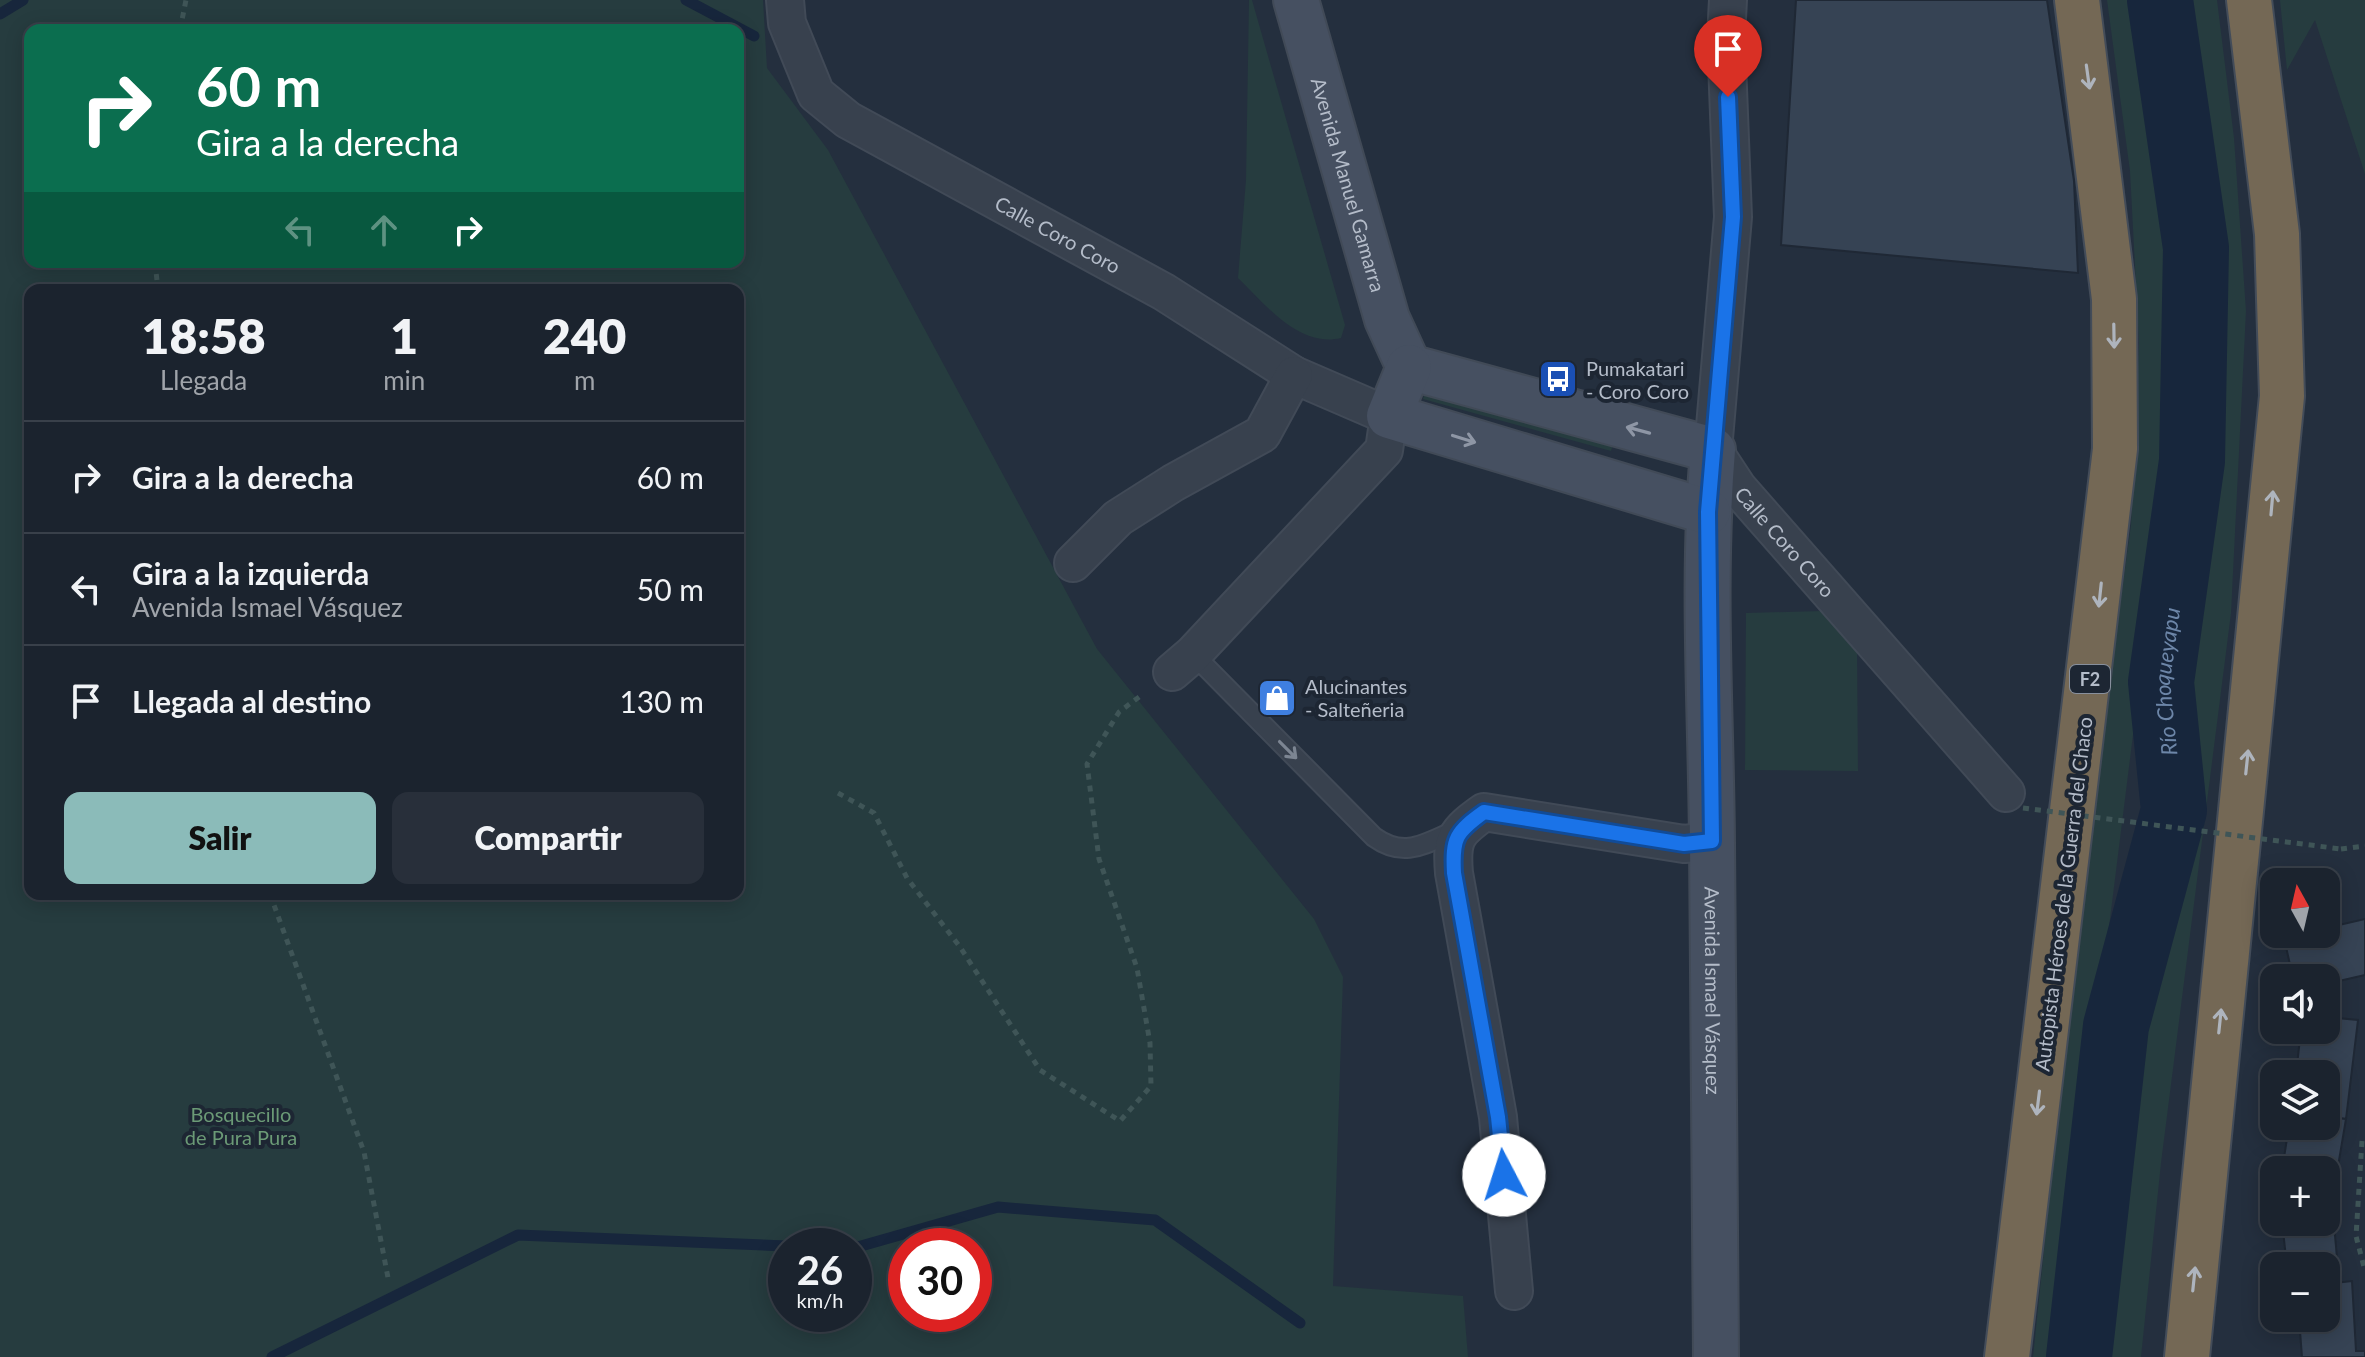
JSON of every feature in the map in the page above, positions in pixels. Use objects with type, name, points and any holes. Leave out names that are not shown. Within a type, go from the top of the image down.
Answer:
[{"type":"highway","name":"Autopista Héroes de la Guerra del Chaco","points":[[2007,1357],[2115,449],[2114,299],[2077,0]]},
{"type":"highway","points":[[2187,1357],[2282,396],[2277,234],[2249,0]]},
{"type":"main road","name":"Avenida Manuel Gamarra","points":[[1296,0],[1387,319],[1409,367]]},
{"type":"main road","points":[[1389,416],[1409,367],[1713,450]]},
{"type":"main road","name":"Calle Coro Coro","points":[[1389,416],[1708,512]]},
{"type":"main road","name":"Avenida Ismael Vásquez","points":[[1713,450],[1708,512],[1716,1357]]},
{"type":"street","name":"Calle Coro Coro","points":[[785,0],[787,23],[816,94],[848,120],[1164,292],[1294,375],[1389,416]]},
{"type":"street","name":"Avenida Ismael Vásquez","points":[[1713,450],[1733,217],[1726,37],[1728,0]]},
{"type":"street","points":[[1073,563],[1118,518],[1173,483],[1262,434],[1294,375]]},
{"type":"street","points":[[1183,663],[1384,450],[1389,416]]},
{"type":"street","name":"Calle Coro Coro","points":[[1713,450],[1738,488],[2014,801]]},
{"type":"street","points":[[1514,1291],[1498,1117],[1454,873],[1453,851],[1461,828],[1484,812],[1684,844],[1712,841]]},
{"type":"lane","points":[[1183,663],[1384,845],[1398,850],[1410,849],[1461,828]]},
{"type":"path","points":[[181,24],[186,0]]},
{"type":"path","points":[[838,793],[874,813],[907,878],[960,947],[1040,1070],[1120,1121],[1151,1086],[1150,1043],[1137,968],[1099,859],[1087,764],[1119,712],[1183,663]]},
{"type":"path","points":[[2014,801],[2341,849],[2365,846]]},
{"type":"path","points":[[272,900],[364,1152],[389,1283]]},
{"type":"path","points":[[2362,1141],[2356,1236],[2365,1271]]},
{"type":"green space","name":"Bosquecillo de Pura Pura","points":[[0,0],[763,0],[767,68],[828,150],[1097,649],[1314,919],[1343,977],[1333,1286],[1463,1296],[1468,1357],[0,1357]]},
{"type":"green space","points":[[1249,0],[1252,0],[1345,325],[1341,338],[1311,337],[1297,331],[1238,278],[1246,180]]},
{"type":"green space","points":[[2107,0],[2137,0],[2165,210],[2169,343],[2167,463],[2058,1357],[2033,1357],[2080,900],[2131,525],[2139,343],[2130,171]]},
{"type":"green space","points":[[2183,0],[2217,0],[2234,138],[2246,311],[2231,613],[2161,1163],[2141,1357],[2099,1357],[2210,441],[2216,248]]},
{"type":"green space","points":[[2280,0],[2365,0],[2365,174],[2315,20],[2287,70]]},
{"type":"green space","points":[[1427,385],[1615,437],[1611,451],[1423,399]]},
{"type":"green space","points":[[1822,611],[1857,647],[1858,771],[1745,770],[1746,613]]},
{"type":"building","points":[[1796,0],[2047,0],[2074,181],[2078,273],[1781,245]]},
{"type":"building","points":[[2365,919],[2365,975],[2340,981],[2340,964],[2290,964],[2286,948],[2340,948],[2340,925]]},
{"type":"building","points":[[2340,1018],[2358,1020],[2346,1119],[2340,1118],[2340,1060],[2298,1060],[2299,1044],[2340,1044]]},
{"type":"building","points":[[2340,1118],[2346,1119],[2340,1156],[2284,1156],[2287,1140],[2340,1140]]},
{"type":"building","points":[[2284,1236],[2335,1236],[2336,1252],[2285,1252]]},
{"type":"building","points":[[2352,1281],[2356,1351],[2365,1351],[2365,1357],[2302,1357],[2300,1332],[2340,1332],[2340,1282]]},
{"type":"waterway","points":[[0,14],[23,0]]},
{"type":"waterway","points":[[686,0],[731,24]]},
{"type":"waterway","name":"Río Choqueyapu","points":[[2079,1357],[2116,1026],[2174,810],[2161,682],[2192,461],[2196,248],[2160,0]]},
{"type":"waterway","points":[[744,31],[754,36]]},
{"type":"waterway","points":[[872,1243],[998,1207],[1155,1220],[1300,1323]]},
{"type":"waterway","points":[[272,1357],[518,1235],[768,1245]]},
{"type":"place","name":"Pumakatari - Coro Coro","points":[[1558,379]]},
{"type":"place","name":"Alucinantes - Salteñeria","points":[[1277,698]]},
{"type":"route","points":[[1504,1175],[1498,1117],[1454,873],[1453,851],[1461,828],[1484,812],[1684,844],[1712,841],[1708,512],[1733,217],[1728,97]]}]
